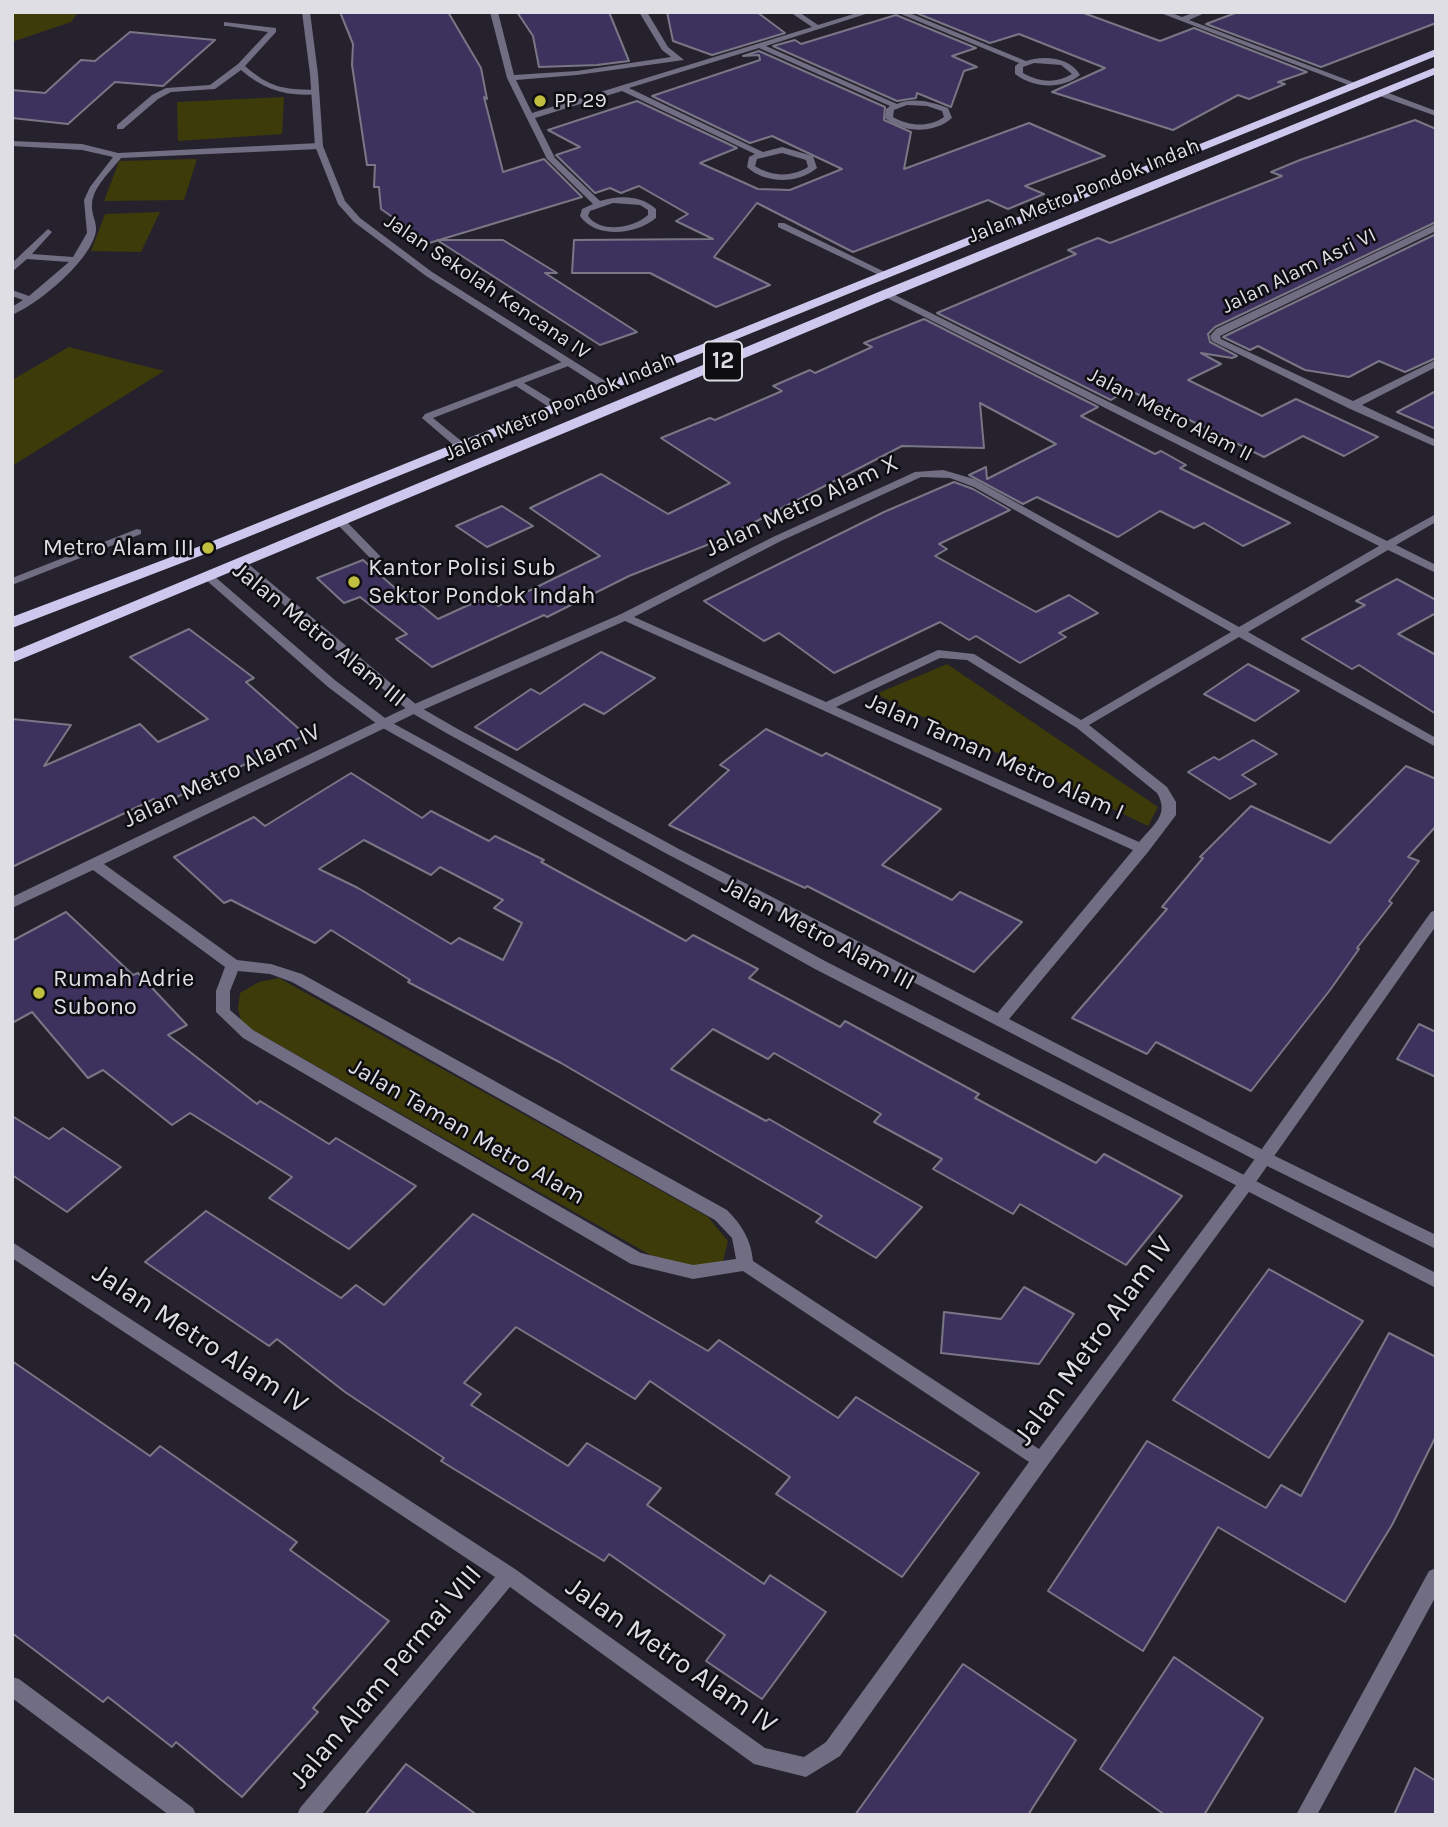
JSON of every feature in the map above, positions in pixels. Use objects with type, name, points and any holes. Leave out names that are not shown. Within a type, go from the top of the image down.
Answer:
[{"type":"highway","name":"Jalan Metro Pondok Indah","points":[[12,623],[461,446],[1436,52]]},
{"type":"highway","name":"Jalan Metro Pondok Indah","points":[[12,658],[886,294],[1436,70]]},
{"type":"street","name":"Jalan Sekolah Kencana IV","points":[[306,12],[319,146],[341,202],[357,220],[429,274],[606,386]]},
{"type":"street","points":[[494,12],[512,78],[551,159],[597,203]]},
{"type":"street","points":[[643,12],[665,48],[690,67]]},
{"type":"street","points":[[794,12],[818,28]]},
{"type":"street","points":[[529,117],[868,12]]},
{"type":"street","points":[[900,12],[1025,63],[1055,61],[1072,67],[1076,75],[1055,83],[1033,81],[1024,78],[1017,70],[1025,63]]},
{"type":"street","points":[[1162,12],[1354,84]]},
{"type":"street","points":[[1181,20],[1203,12]]},
{"type":"street","points":[[120,127],[155,97],[169,90],[212,87],[241,66],[273,30],[227,24]]},
{"type":"street","points":[[760,46],[897,106],[928,104],[945,110],[948,118],[935,125],[903,125],[889,118],[890,109],[897,106]]},
{"type":"street","points":[[512,78],[577,73],[677,58]]},
{"type":"street","points":[[241,66],[271,90],[315,92]]},
{"type":"street","points":[[622,88],[761,154],[793,152],[810,158],[813,167],[799,175],[788,177],[765,174],[751,167],[753,157],[761,154]]},
{"type":"street","points":[[1380,93],[1436,114]]},
{"type":"street","points":[[12,143],[82,147],[118,156],[319,146]]},
{"type":"street","points":[[12,312],[75,260],[85,247],[92,229],[87,205],[90,196],[118,156]]},
{"type":"street","points":[[612,200],[636,201],[652,209],[653,216],[647,223],[634,228],[601,228],[589,223],[584,216],[586,209],[597,203],[612,200]]},
{"type":"street","points":[[781,225],[884,274]]},
{"type":"street","name":"Jalan Alam Asri VI","points":[[1436,227],[1219,331],[1215,336],[1217,341],[1436,444]]},
{"type":"street","points":[[12,269],[48,232]]},
{"type":"street","points":[[26,256],[75,260]]},
{"type":"street","points":[[12,293],[30,299]]},
{"type":"street","name":"Jalan Metro Alam II","points":[[886,294],[1436,570]]},
{"type":"street","points":[[461,446],[426,418],[567,363]]},
{"type":"street","points":[[1352,406],[1436,363]]},
{"type":"street","points":[[516,382],[556,407]]},
{"type":"street","name":"Jalan Metro Alam X","points":[[414,709],[625,617],[777,539],[919,474],[942,472],[959,475],[978,485],[1436,743]]},
{"type":"street","points":[[1081,725],[1436,517]]},
{"type":"street","points":[[341,522],[376,558]]},
{"type":"street","points":[[12,582],[137,532]]},
{"type":"street","name":"Jalan Metro Alam III","points":[[242,564],[414,709],[674,852],[1265,1158],[1436,1243]]},
{"type":"street","name":"Jalan Metro Alam III","points":[[209,578],[332,684],[385,724],[820,965],[1436,1281]]},
{"type":"street","name":"Jalan Taman Metro Alam I","points":[[625,617],[1143,849]]},
{"type":"street","name":"Jalan Taman Metro Alam I","points":[[828,706],[938,654],[950,653],[978,662],[1081,725],[1162,790],[1169,802],[1169,816],[1000,1020]]},
{"type":"street","name":"Jalan Metro Alam IV","points":[[12,902],[414,709]]},
{"type":"street","name":"Jalan Taman Metro Alam","points":[[94,864],[233,965],[271,969],[297,978],[721,1214],[736,1228],[744,1244],[745,1264],[693,1272],[637,1259],[248,1034],[223,1012],[223,991],[233,965]]},
{"type":"street","name":"Jalan Metro Alam IV","points":[[12,1249],[508,1575],[761,1757],[806,1767],[833,1749],[1041,1460],[1265,1158],[1436,915]]},
{"type":"street","points":[[745,1264],[1041,1460]]},
{"type":"street","name":"Jalan Alam Permai VIII","points":[[307,1815],[508,1575]]},
{"type":"street","points":[[1306,1815],[1436,1577]]},
{"type":"street","points":[[12,1686],[186,1815]]},
{"type":"shaded area","points":[[12,12],[78,12],[71,22],[12,42]]},
{"type":"shaded area","points":[[284,97],[282,134],[178,141],[177,102]]},
{"type":"shaded area","points":[[197,159],[184,200],[104,201],[119,161]]},
{"type":"shaded area","points":[[160,212],[141,252],[91,251],[105,214]]},
{"type":"shaded area","points":[[69,347],[164,371],[12,466],[12,380]]},
{"type":"shaded area","points":[[947,664],[1158,807],[1148,826],[876,694]]},
{"type":"shaded area","points":[[279,978],[708,1217],[728,1241],[723,1261],[689,1267],[654,1257],[242,1024],[238,1009],[240,993],[259,982]]},
{"type":"building","points":[[340,12],[448,12],[481,68],[487,99],[484,97],[503,172],[544,159],[582,197],[429,243],[381,209],[379,187],[374,187],[375,165],[367,165],[352,65],[353,44]]},
{"type":"building","points":[[517,12],[609,12],[629,61],[539,67],[533,36]]},
{"type":"building","points":[[667,12],[757,12],[785,33],[712,55],[673,41]]},
{"type":"building","points":[[914,12],[1081,12],[1160,41],[1194,28],[1307,72],[1278,82],[1285,84],[1249,99],[1238,95],[1173,130],[1052,92],[1105,68],[1019,34],[990,43]]},
{"type":"building","points":[[1238,12],[1436,12],[1436,23],[1321,67],[1206,24]]},
{"type":"building","points":[[896,15],[976,48],[952,56],[977,67],[964,71],[951,107],[917,93],[916,98],[897,101],[773,46],[795,40],[801,44]]},
{"type":"building","points":[[130,32],[215,40],[163,86],[115,82],[68,124],[12,118],[12,90],[45,93],[81,60],[95,61]]},
{"type":"building","points":[[759,51],[885,107],[884,120],[911,132],[904,169],[1029,123],[1105,156],[1025,186],[1044,194],[1008,209],[988,200],[853,252],[757,203],[714,257],[770,285],[716,307],[650,273],[572,273],[574,240],[713,239],[676,221],[688,214],[639,186],[621,193],[610,188],[595,193],[556,155],[580,147],[548,130],[637,101],[737,148],[700,163],[758,189],[790,190],[842,169],[772,136],[750,143],[652,96],[760,60],[759,55],[743,56]]},
{"type":"building","points":[[1415,120],[1436,129],[1436,222],[1215,327],[1208,334],[1210,342],[1237,356],[1232,358],[1201,353],[1221,364],[1188,380],[1262,416],[1296,399],[1378,437],[1344,456],[1303,436],[1264,457],[1124,388],[1121,394],[1111,400],[937,313],[1076,254],[1068,250],[1098,238],[1110,243],[1282,176],[1271,172],[1300,160]]},
{"type":"building","points":[[1436,234],[1436,358],[1405,372],[1379,361],[1349,377],[1305,370],[1258,346],[1250,350],[1223,337]]},
{"type":"building","points":[[437,240],[503,240],[557,273],[545,273],[637,332],[600,345]]},
{"type":"building","points":[[924,319],[1098,407],[1081,416],[1155,454],[1161,451],[1186,465],[1180,468],[1290,523],[1243,546],[1204,523],[1194,528],[1160,511],[1118,537],[1037,497],[1023,504],[969,475],[986,467],[987,479],[1056,444],[980,403],[984,448],[902,446],[722,539],[629,576],[547,617],[544,615],[432,667],[396,639],[407,634],[360,597],[344,603],[317,578],[363,560],[395,588],[399,587],[438,619],[486,597],[498,606],[600,556],[530,508],[601,474],[668,514],[730,483],[661,438],[710,418],[715,420],[782,391],[773,386],[810,370],[815,373],[872,347],[864,343]]},
{"type":"building","points":[[1436,391],[1436,429],[1397,412]]},
{"type":"building","points":[[954,482],[973,489],[1010,510],[939,544],[947,549],[935,556],[1036,612],[1069,595],[1098,613],[1059,633],[1066,637],[1020,663],[976,636],[969,640],[940,622],[834,673],[779,633],[764,641],[704,601],[884,512]]},
{"type":"building","points":[[502,506],[533,526],[487,547],[456,526]]},
{"type":"building","points":[[1397,579],[1436,600],[1436,613],[1398,634],[1436,655],[1436,714],[1359,665],[1352,669],[1302,639],[1365,605],[1356,601]]},
{"type":"building","points":[[189,629],[254,678],[246,682],[306,735],[160,805],[154,799],[12,867],[12,719],[71,725],[44,766],[140,724],[158,742],[208,719],[130,657]]},
{"type":"building","points":[[601,652],[655,678],[604,714],[584,704],[517,750],[475,727],[531,689],[540,694]]},
{"type":"building","points":[[1248,664],[1299,691],[1255,721],[1204,694]]},
{"type":"building","points":[[766,729],[822,756],[826,753],[941,809],[882,865],[952,900],[960,892],[1022,922],[974,972],[807,886],[805,888],[669,825],[729,770],[720,765]]},
{"type":"building","points":[[1253,740],[1277,754],[1242,775],[1256,784],[1230,799],[1188,772],[1214,757],[1219,760]]},
{"type":"building","points":[[1406,766],[1436,779],[1436,826],[1408,857],[1419,861],[1389,901],[1392,903],[1357,948],[1359,949],[1330,990],[1251,1091],[1156,1042],[1147,1054],[1072,1018],[1167,909],[1162,907],[1203,858],[1200,857],[1251,806],[1330,843]]},
{"type":"building","points":[[351,773],[422,818],[431,811],[489,841],[495,836],[544,860],[541,862],[686,941],[693,935],[758,969],[749,978],[840,1027],[845,1021],[979,1094],[975,1098],[1096,1163],[1104,1154],[1182,1196],[1126,1265],[1020,1204],[1013,1214],[933,1169],[942,1159],[874,1122],[881,1114],[774,1053],[768,1059],[713,1029],[671,1069],[766,1121],[769,1119],[922,1207],[876,1258],[816,1222],[822,1216],[561,1063],[408,982],[410,980],[331,930],[315,943],[231,900],[224,903],[174,857],[254,817],[265,826]],"holes":[[[364,840],[431,875],[440,867],[503,900],[494,908],[522,923],[503,960],[459,938],[451,944],[358,888],[319,869]]]},
{"type":"building","points":[[66,912],[133,975],[138,973],[187,1025],[168,1035],[257,1104],[260,1101],[329,1144],[336,1138],[416,1186],[349,1249],[269,1198],[292,1177],[190,1113],[172,1125],[103,1070],[88,1078],[32,1012],[12,1023],[12,941]]},
{"type":"building","points":[[1419,1024],[1436,1032],[1436,1077],[1397,1059]]},
{"type":"building","points":[[12,1116],[49,1139],[63,1128],[121,1167],[67,1212],[12,1175]]},
{"type":"building","points":[[206,1211],[341,1298],[356,1285],[384,1305],[473,1214],[708,1351],[719,1340],[838,1418],[856,1397],[979,1473],[902,1577],[776,1494],[790,1477],[650,1381],[635,1399],[516,1327],[464,1383],[481,1394],[471,1405],[568,1466],[587,1443],[661,1488],[647,1505],[764,1584],[770,1575],[826,1612],[762,1699],[706,1661],[725,1635],[609,1554],[604,1561],[441,1461],[444,1458],[345,1392],[277,1339],[269,1346],[145,1262]]},
{"type":"building","points":[[1269,1269],[1363,1321],[1269,1458],[1173,1400]]},
{"type":"building","points":[[1024,1287],[1074,1314],[1039,1364],[941,1353],[944,1312],[1001,1319]]},
{"type":"building","points":[[1389,1333],[1436,1357],[1436,1436],[1392,1525],[1345,1602],[1218,1527],[1143,1651],[1048,1591],[1147,1441],[1266,1508],[1281,1485],[1301,1496]]},
{"type":"building","points":[[12,1361],[150,1456],[160,1446],[297,1542],[290,1550],[389,1621],[313,1708],[318,1712],[242,1797],[176,1742],[172,1747],[108,1697],[103,1702],[12,1633]]},
{"type":"building","points":[[1174,1657],[1263,1718],[1204,1815],[1165,1815],[1100,1769]]},
{"type":"building","points":[[963,1664],[1076,1740],[1028,1815],[855,1815]]},
{"type":"building","points":[[406,1764],[477,1815],[365,1815]]},
{"type":"building","points":[[1415,1768],[1436,1781],[1436,1815],[1394,1815]]},
{"type":"place","name":"PP 29","points":[[540,101]]},
{"type":"place","name":"Metro Alam III","points":[[208,548]]},
{"type":"place","name":"Kantor Polisi Sub Sektor Pondok Indah","points":[[354,582]]},
{"type":"place","name":"Rumah Adrie Subono","points":[[39,993]]}]
